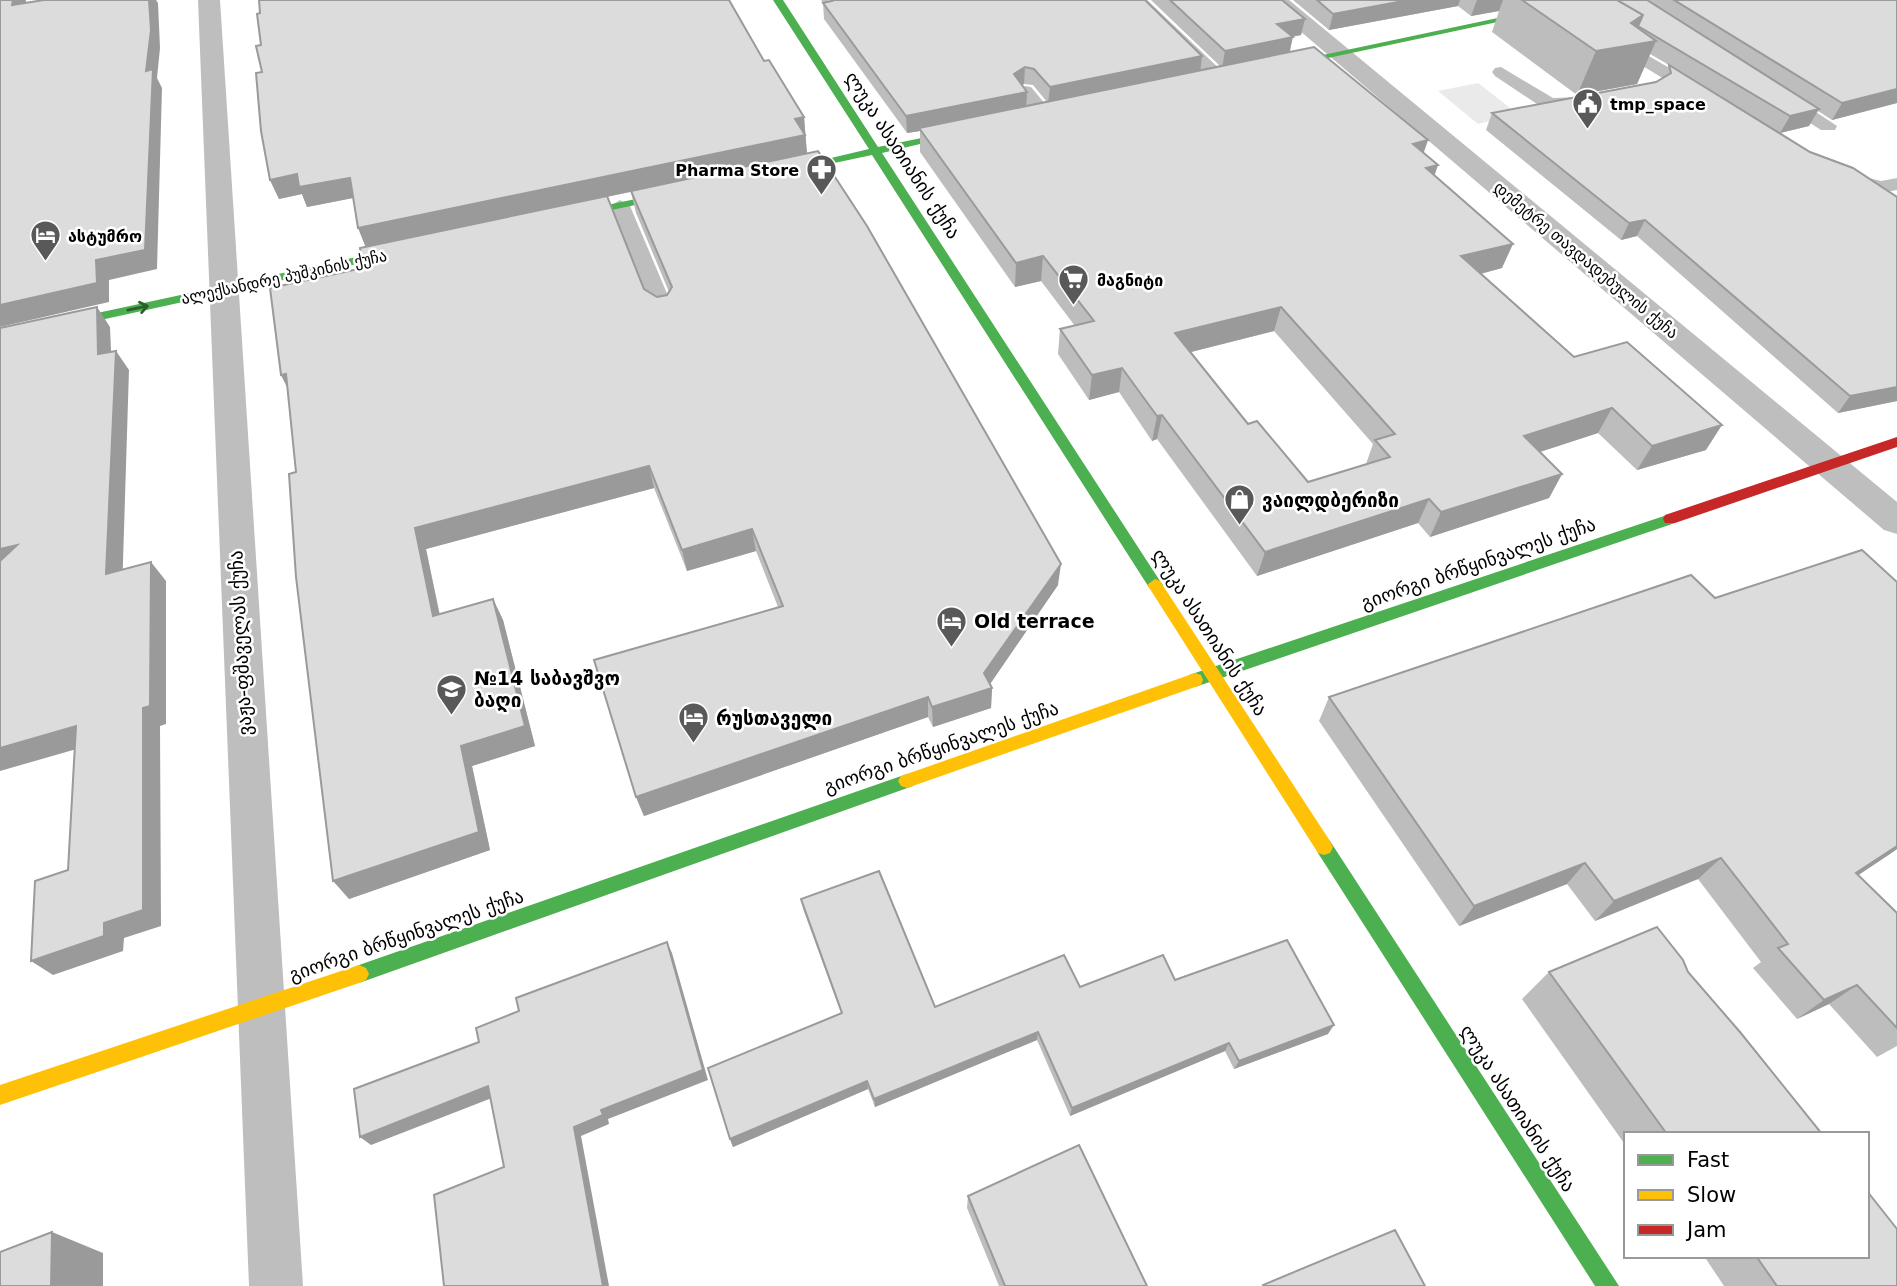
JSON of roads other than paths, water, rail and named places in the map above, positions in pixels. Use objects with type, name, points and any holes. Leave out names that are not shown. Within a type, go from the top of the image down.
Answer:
[{"type":"street","name":"ვაჟა-ფშაველას ქუჩა","points":[[209,0],[220,290],[262,1008],[275,1286]]},
{"type":"street","name":"ლუკა ასათიანის ქუჩა","points":[[778,0],[1608,1286]]},
{"type":"street","name":"დემეტრე თავდადებულის ქუჩა","points":[[1275,0],[1897,521]]},
{"type":"street","points":[[1259,70],[1596,0]]},
{"type":"street","points":[[1195,83],[1226,77]]},
{"type":"street","points":[[754,177],[992,126]]},
{"type":"street","points":[[540,223],[700,189]]},
{"type":"street","name":"ალექსანდრე პუშკინის ქუჩა","points":[[0,338],[433,245]]},
{"type":"street","name":"გიორგი ბრწყინვალეს ქუჩა","points":[[0,1095],[262,1008],[1212,675],[1897,442]]},
{"type":"lane","points":[[1138,0],[1226,77]]},
{"type":"lane","points":[[1560,7],[1583,21]]},
{"type":"lane","points":[[1652,88],[1652,83],[1601,41],[1718,105]]},
{"type":"lane","points":[[1501,72],[1549,104],[1562,105],[1599,99]]},
{"type":"lane","points":[[1769,89],[1828,126]]},
{"type":"lane","points":[[1025,91],[1044,115]]},
{"type":"lane","points":[[1829,171],[1849,180],[1881,187],[1897,184]]},
{"type":"lane","points":[[620,206],[663,310]]},
{"type":"place","name":"tmp_space","points":[[1587,131]]},
{"type":"place","name":"Pharma Store","points":[[822,197]]},
{"type":"place","name":"ასტუმრო","points":[[45,263]]},
{"type":"place","name":"მაგნიტი","points":[[1074,307]]},
{"type":"place","name":"ვაილდბერიზი","points":[[1239,527]]},
{"type":"place","name":"Old terrace","points":[[951,648]]},
{"type":"place","name":"№14 საბავშვო ბაღი","points":[[451,716]]},
{"type":"place","name":"რუსთაველი","points":[[693,745]]}]
